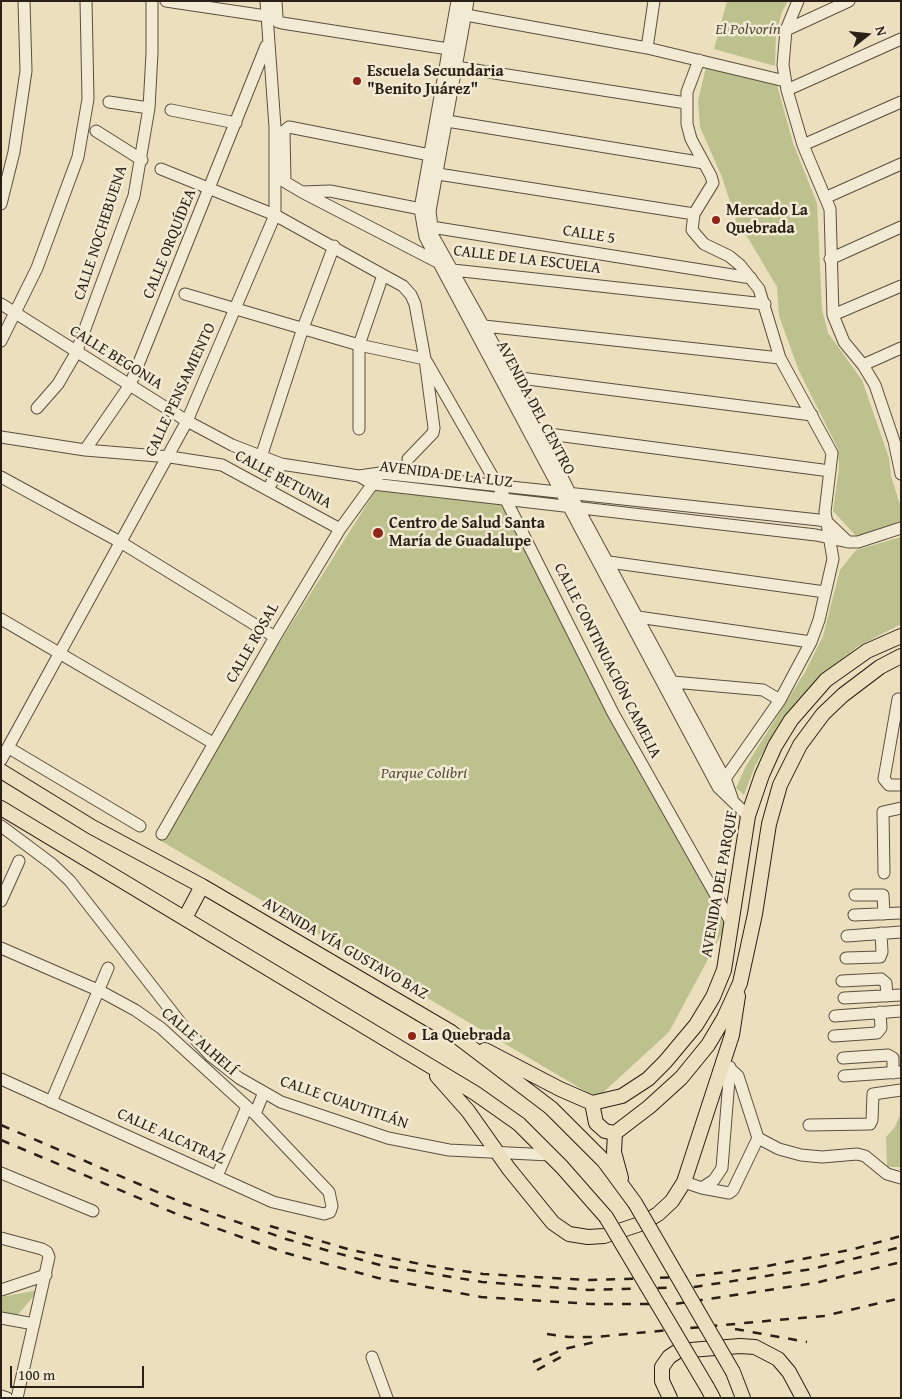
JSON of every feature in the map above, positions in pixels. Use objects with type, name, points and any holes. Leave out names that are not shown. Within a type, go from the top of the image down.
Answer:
[{"type":"main road","name":"AVENIDA DEL PARQUE","points":[[592,1103],[622,1096],[648,1079],[696,1025],[713,997],[724,970],[748,816],[762,775],[775,746],[791,720],[826,680],[867,651],[901,636]]},
{"type":"main road","points":[[429,1066],[468,1111],[553,1223],[569,1234],[588,1237],[604,1236],[643,1223],[658,1214],[672,1201],[684,1182],[726,1064],[735,1022],[740,983],[755,914],[769,824],[780,785],[800,746],[823,714],[864,679],[901,656]]},
{"type":"main road","name":"AVENIDA VÍA GUSTAVO BAZ","points":[[1,771],[92,827],[202,886],[451,1032],[551,1108],[582,1138],[635,1203],[733,1372],[743,1398]]},
{"type":"main road","points":[[1,808],[475,1093],[519,1124],[606,1217],[710,1392]]},
{"type":"main road","points":[[185,918],[202,886]]},
{"type":"main road","points":[[451,1032],[560,1089],[592,1103],[596,1123],[605,1131],[615,1133],[649,1107],[681,1078],[708,1045],[724,1018],[740,983]]},
{"type":"main road","points":[[615,1133],[614,1152],[623,1186]]},
{"type":"main road","points":[[670,1398],[662,1381],[662,1367],[669,1357],[678,1351],[740,1346],[755,1347],[778,1359],[790,1372],[803,1398]]},
{"type":"street","points":[[1,204],[14,152],[26,71],[24,1]]},
{"type":"street","points":[[1,341],[44,252],[78,158],[88,99],[86,1]]},
{"type":"street","name":"CALLE NOCHEBUENA","points":[[37,408],[58,384],[76,353],[134,196],[142,160],[149,108],[152,1]]},
{"type":"street","points":[[166,1],[266,16]]},
{"type":"street","name":"CALLE PENSAMIENTO","points":[[1,760],[170,457],[275,215],[281,179],[275,127],[266,1]]},
{"type":"street","points":[[276,1],[277,18],[282,23],[454,50]]},
{"type":"street","points":[[647,48],[654,1]]},
{"type":"street","points":[[798,1],[786,30],[783,65],[786,85],[803,144],[827,197],[831,222],[830,259],[833,315],[844,342],[863,365],[880,395],[897,440],[901,474]]},
{"type":"street","points":[[786,30],[849,1]]},
{"type":"street","name":"AVENIDA DEL CENTRO","points":[[425,210],[438,174],[456,67],[454,50],[458,2]]},
{"type":"street","name":"AVENIDA DEL CENTRO","points":[[458,2],[466,15],[454,50],[430,155],[425,210],[426,226],[440,265],[566,492]]},
{"type":"street","points":[[466,15],[647,48],[699,60],[786,85],[901,39]]},
{"type":"street","name":"CALLE ORQUÍDEA","points":[[85,450],[130,385],[268,42]]},
{"type":"street","points":[[699,60],[691,79],[686,103],[691,139],[711,176],[712,183],[694,214],[692,230],[696,238],[729,256],[751,278],[765,304],[780,358],[832,453],[825,504],[832,559],[819,620],[811,642],[780,700],[722,784]]},
{"type":"street","points":[[456,67],[686,103]]},
{"type":"street","points":[[109,102],[149,108]]},
{"type":"street","points":[[803,144],[901,102]]},
{"type":"street","points":[[171,110],[236,123]]},
{"type":"street","points":[[447,121],[704,163]]},
{"type":"street","points":[[425,210],[330,191],[302,192],[281,179],[284,131],[289,127],[430,155]]},
{"type":"street","points":[[96,131],[142,160]]},
{"type":"street","points":[[827,197],[901,164]]},
{"type":"street","name":"CALLE CONTINUACIÓN CAMELIA","points":[[161,169],[275,215],[334,246],[403,286],[411,295],[415,304],[425,359],[434,428],[433,433],[408,459]]},
{"type":"street","points":[[438,174],[694,214]]},
{"type":"street","name":"CALLE DE LA ESCUELA","points":[[302,192],[440,265],[453,270],[765,304]]},
{"type":"street","name":"AVENIDA DEL CENTRO","points":[[426,226],[453,270],[512,377],[541,433],[573,507],[722,784],[734,802],[748,816]]},
{"type":"street","name":"CALLE 5","points":[[426,226],[751,278]]},
{"type":"street","points":[[830,259],[901,227]]},
{"type":"street","points":[[260,457],[302,328],[334,246]]},
{"type":"street","points":[[359,429],[358,345],[384,275]]},
{"type":"street","points":[[833,315],[901,286]]},
{"type":"street","points":[[184,294],[358,345],[425,359]]},
{"type":"street","name":"CALLE BEGONIA","points":[[1,304],[76,353],[187,421],[232,446],[281,464],[359,476]]},
{"type":"street","points":[[484,326],[780,358]]},
{"type":"street","points":[[863,365],[901,348]]},
{"type":"street","name":"CALLE CONTINUACIÓN CAMELIA","points":[[425,359],[506,500],[613,713],[732,924]]},
{"type":"street","points":[[512,377],[812,415]]},
{"type":"street","points":[[541,433],[830,471]]},
{"type":"street","name":"CALLE BETUNIA","points":[[1,437],[85,450],[170,457],[222,465],[340,529]]},
{"type":"street","points":[[222,465],[232,446]]},
{"type":"street","points":[[268,490],[281,464]]},
{"type":"street","name":"AVENIDA DE LA LUZ","points":[[359,476],[380,473],[827,522]]},
{"type":"street","name":"CALLE ROSAL","points":[[162,834],[213,743],[340,529],[380,473]]},
{"type":"street","name":"AVENIDA DE LA LUZ","points":[[359,476],[373,484],[853,542],[901,528]]},
{"type":"street","points":[[1,477],[122,543],[275,637]]},
{"type":"street","name":"AVENIDA DEL CENTRO","points":[[573,507],[609,562],[673,682],[722,784]]},
{"type":"street","points":[[827,522],[853,542],[832,559]]},
{"type":"street","points":[[609,562],[825,592]]},
{"type":"street","points":[[638,618],[811,642]]},
{"type":"street","points":[[1,619],[213,743]]},
{"type":"street","points":[[673,682],[763,690],[780,700]]},
{"type":"street","points":[[898,699],[884,779],[889,785],[901,785]]},
{"type":"street","points":[[9,748],[140,826]]},
{"type":"street","points":[[884,873],[883,812],[901,808]]},
{"type":"street","name":"CALLE CUAUTITLÁN","points":[[1,826],[52,864],[70,881],[183,1026],[211,1056],[239,1078],[281,1102],[388,1138],[448,1150],[550,1155]]},
{"type":"street","points":[[1,901],[19,861]]},
{"type":"street","points":[[855,895],[883,895],[884,914]]},
{"type":"street","points":[[854,915],[901,913]]},
{"type":"street","points":[[847,936],[901,932]]},
{"type":"street","points":[[846,958],[880,957],[882,952],[881,933]]},
{"type":"street","name":"CALLE ALHELÍ","points":[[1,948],[100,991],[135,1010],[161,1028],[251,1110],[329,1192],[332,1199],[330,1212]]},
{"type":"street","points":[[51,1102],[100,991],[108,968]]},
{"type":"street","points":[[842,981],[881,979],[886,983],[887,996]]},
{"type":"street","points":[[844,998],[901,995]]},
{"type":"street","points":[[835,1016],[901,1011]]},
{"type":"street","points":[[834,1036],[877,1033],[881,1028],[880,1012]]},
{"type":"street","points":[[843,1058],[888,1055],[892,1058],[897,1073],[844,1076]]},
{"type":"street","points":[[684,1182],[725,1194],[733,1190],[758,1138],[738,1076],[726,1064]]},
{"type":"street","points":[[702,1188],[714,1180],[722,1168],[726,1064]]},
{"type":"street","name":"CALLE ALCATRAZ","points":[[1,1079],[273,1202],[324,1214],[330,1212]]},
{"type":"street","points":[[810,1125],[870,1124],[872,1120],[873,1094],[901,1090]]},
{"type":"street","points":[[217,1176],[251,1110],[264,1092]]},
{"type":"street","points":[[758,1138],[779,1149],[801,1155],[822,1158],[857,1154],[865,1156],[887,1174],[901,1178]]},
{"type":"street","points":[[1,1173],[93,1210]]},
{"type":"street","points":[[1,1238],[42,1249],[47,1252],[49,1258],[18,1398]]},
{"type":"street","points":[[1,1290],[46,1275]]},
{"type":"street","points":[[1,1318],[34,1324]]},
{"type":"street","points":[[372,1357],[387,1398]]},
{"type":"street","points":[[1,1396],[7,1398]]},
{"type":"green space","name":"El Polvorín","points":[[727,1],[788,1],[782,12],[776,34],[775,66],[714,49]]},
{"type":"green space","points":[[706,67],[777,85],[793,143],[817,203],[822,309],[828,333],[862,380],[889,458],[891,476],[901,508],[901,521],[870,534],[856,536],[833,511],[839,468],[838,449],[799,371],[779,316],[777,287],[748,238],[738,227],[722,177],[700,127],[698,101]]},
{"type":"green space","name":"Parque Colibri","points":[[381,482],[509,505],[585,672],[729,920],[669,1032],[597,1098],[156,838]]},
{"type":"green space","points":[[901,537],[901,624],[857,647],[815,681],[777,728],[755,766],[744,795],[736,788],[746,766],[805,672],[823,636],[840,570],[856,550]]},
{"type":"green space","points":[[901,1113],[901,1167],[887,1167],[886,1137],[895,1127]]},
{"type":"green space","points":[[39,1290],[15,1318],[1,1314],[1,1297]]},
{"type":"railway","points":[[1,1125],[183,1203],[286,1239],[380,1265],[482,1282],[590,1290],[694,1287],[812,1269],[901,1247]]},
{"type":"railway","points":[[1,1140],[179,1215],[286,1253],[378,1278],[481,1297],[591,1304],[675,1304],[815,1283],[901,1262]]},
{"type":"railway","points":[[270,1226],[351,1250],[430,1266],[483,1274],[589,1280],[687,1277],[757,1268],[854,1249],[901,1236]]},
{"type":"railway","points":[[547,1334],[569,1337],[595,1337],[824,1316],[901,1298]]},
{"type":"railway","points":[[735,1329],[807,1342]]},
{"type":"railway","points":[[533,1362],[564,1349],[595,1342]]},
{"type":"railway","points":[[537,1370],[561,1357]]},
{"type":"place","name":"Escuela Secundaria \"Benito Juárez\"","points":[[357,81]]},
{"type":"place","name":"Mercado La Quebrada","points":[[716,220]]},
{"type":"place","name":"Centro de Salud Santa María de Guadalupe","points":[[378,533]]},
{"type":"place","name":"La Quebrada","points":[[412,1036]]}]
